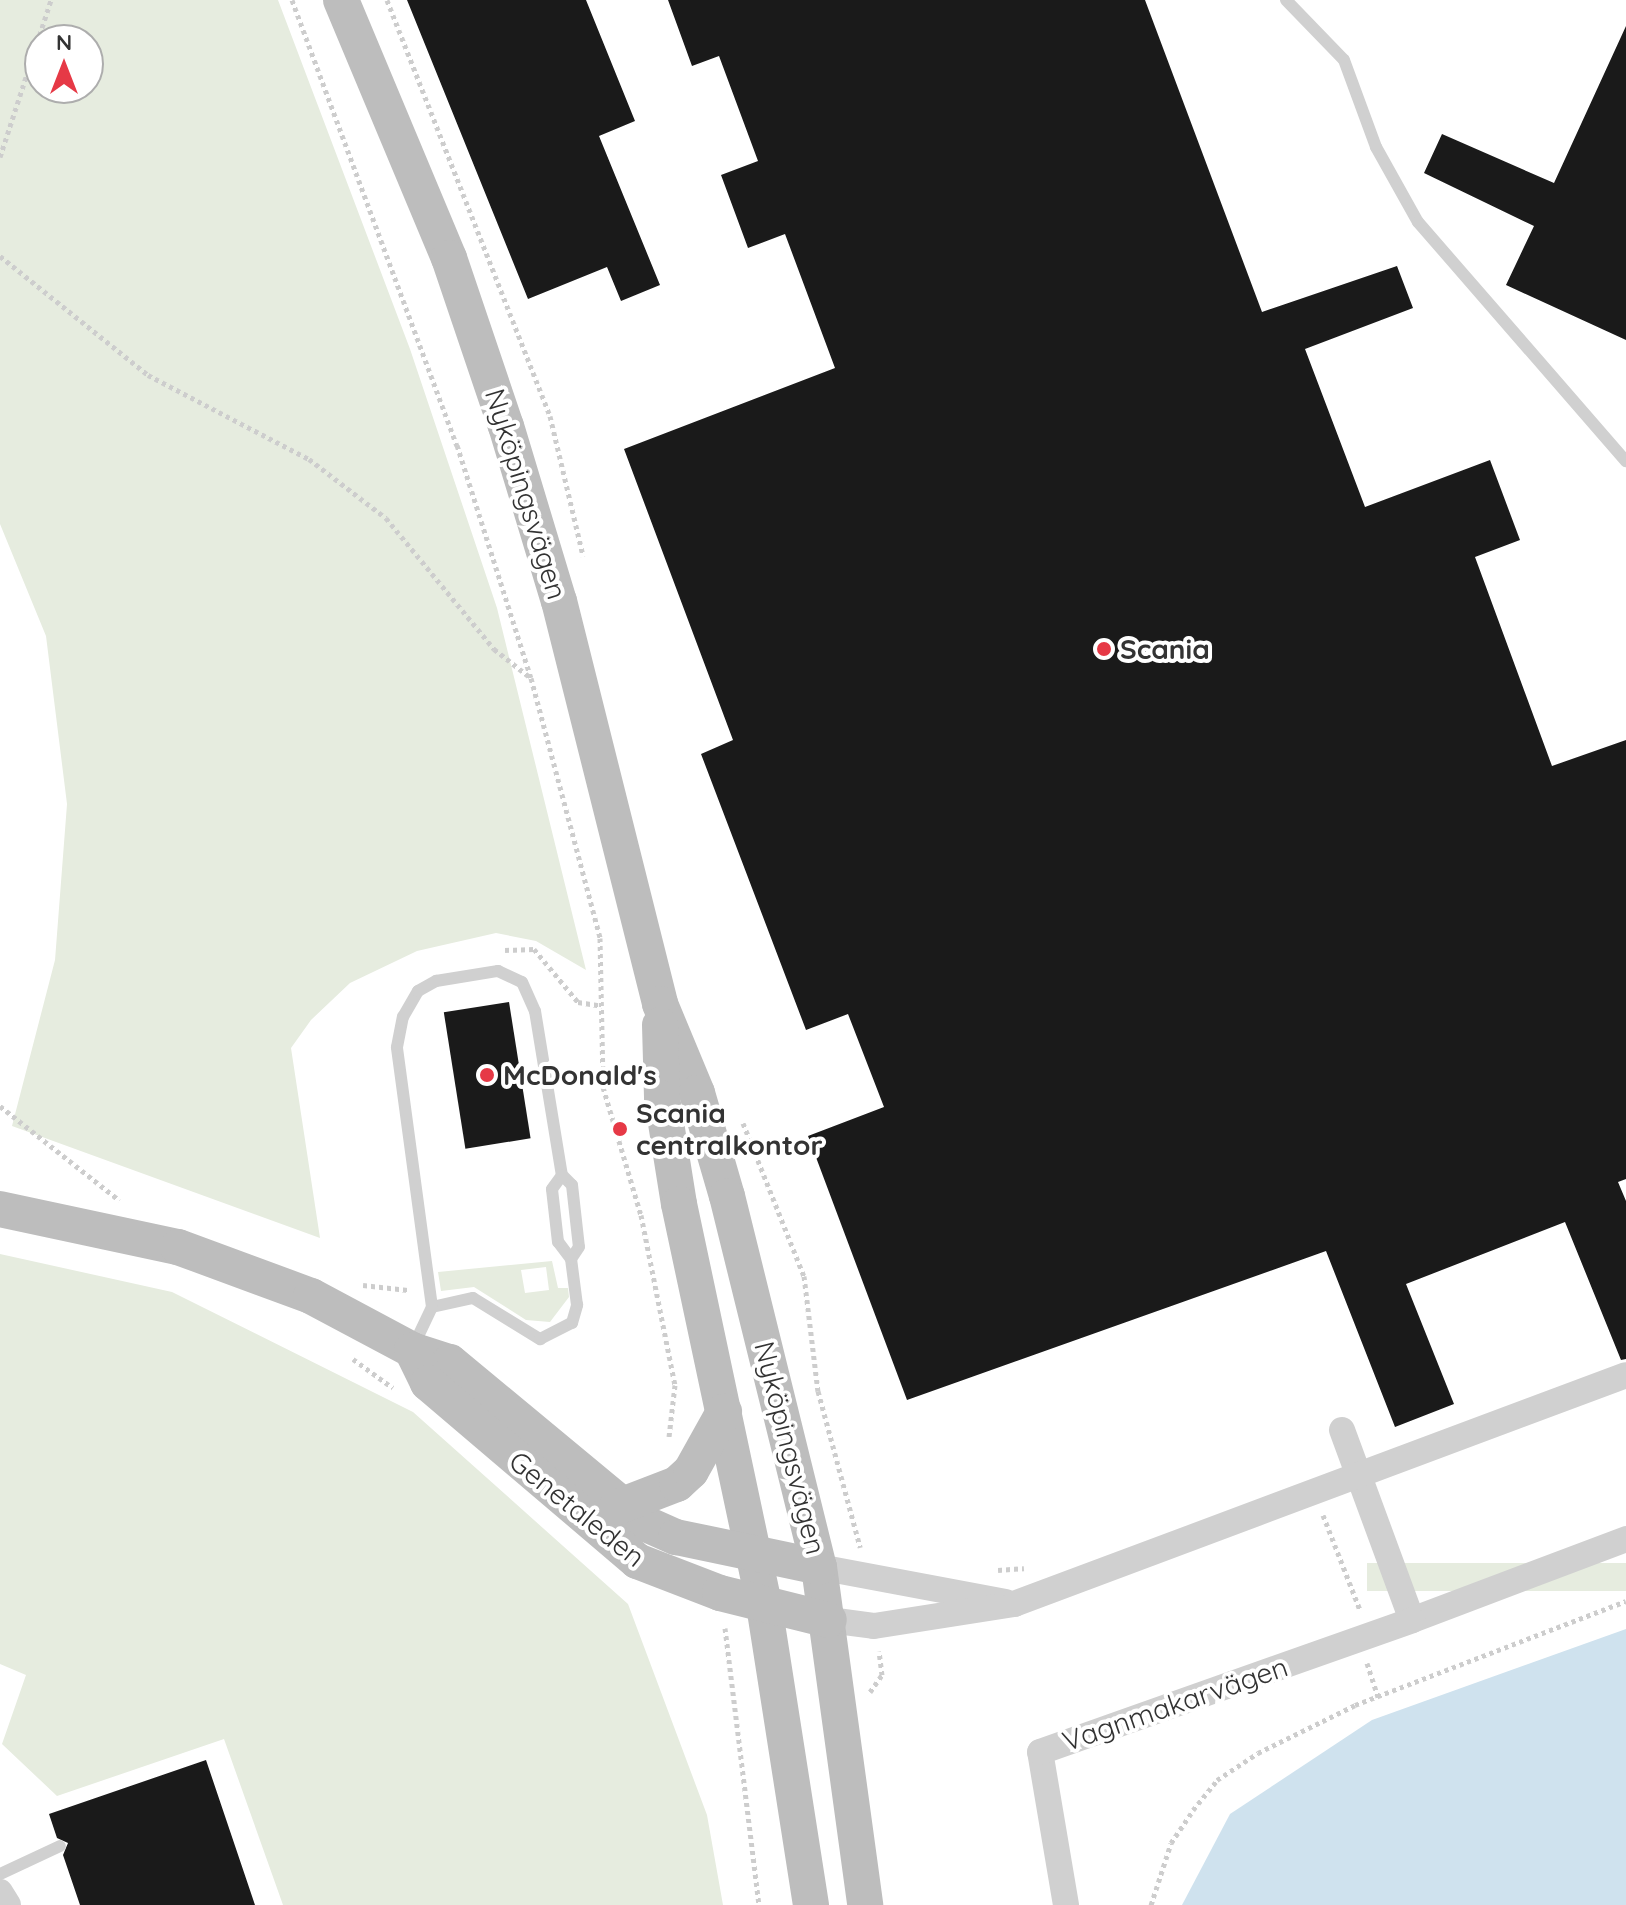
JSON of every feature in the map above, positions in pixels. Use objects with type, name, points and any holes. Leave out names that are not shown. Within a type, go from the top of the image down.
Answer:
[{"type":"main road","name":"Nyköpingsvägen","points":[[341,0],[449,258],[506,426],[559,601],[660,1004],[697,1093],[727,1196],[819,1567],[829,1620],[865,1905]]},
{"type":"main road","name":"Nyköpingsvägen","points":[[660,1004],[662,1098],[679,1204],[755,1556],[811,1905]]},
{"type":"main road","name":"Genetaleden","points":[[0,1209],[178,1247],[311,1296],[412,1350],[450,1362],[617,1507],[676,1537],[819,1567]]},
{"type":"main road","name":"Genetaleden","points":[[412,1350],[428,1383],[610,1543],[659,1572],[720,1593],[829,1620]]},
{"type":"main road","points":[[617,1507],[653,1498],[691,1471],[724,1412]]},
{"type":"street","points":[[829,1620],[874,1626],[1014,1604],[1626,1375]]},
{"type":"street","points":[[1342,1430],[1412,1620]]},
{"type":"street","name":"Vagnmakarvägen","points":[[1066,1905],[1040,1752],[1370,1636],[1626,1539]]},
{"type":"street","points":[[819,1567],[1014,1604]]},
{"type":"street","points":[[0,1892],[8,1905]]},
{"type":"lane","points":[[1286,0],[1344,60],[1376,147],[1418,222],[1626,461]]},
{"type":"lane","points":[[412,1350],[432,1307],[396,1074],[403,1017],[418,991],[436,981],[498,971],[522,982],[535,1011],[562,1175],[572,1185],[579,1247],[571,1259]]},
{"type":"lane","points":[[432,1307],[473,1298],[530,1336],[549,1338],[572,1323],[577,1305],[571,1259],[558,1242],[552,1189],[562,1175]]},
{"type":"lane","points":[[0,1874],[60,1846]]},
{"type":"path","points":[[0,157],[51,0]]},
{"type":"path","points":[[292,0],[457,445],[531,678],[600,938],[603,1087],[641,1215],[675,1385],[668,1447],[691,1471]]},
{"type":"path","points":[[0,256],[148,375],[309,459],[386,518],[494,649],[531,678]]},
{"type":"path","points":[[534,949],[578,1002],[602,1006]]},
{"type":"path","points":[[0,1106],[131,1209]]},
{"type":"path","points":[[341,1351],[398,1392]]},
{"type":"path","points":[[1314,1492],[1377,1654],[1367,1662],[1378,1697]]},
{"type":"path","points":[[860,1547],[874,1553]]},
{"type":"path","points":[[989,1570],[1032,1567]]},
{"type":"path","points":[[720,1593],[759,1905]]},
{"type":"path","points":[[1151,1905],[1171,1843],[1217,1780],[1295,1732],[1626,1601]]},
{"type":"shaded area","points":[[0,0],[278,0],[410,349],[497,608],[586,970],[536,941],[496,933],[417,951],[350,983],[311,1020],[291,1048],[320,1238],[12,1126],[55,960],[67,804],[46,636],[0,524]]},
{"type":"shaded area","points":[[0,1254],[172,1292],[413,1412],[628,1604],[707,1815],[723,1905],[283,1905],[224,1739],[57,1796],[2,1744],[26,1675],[0,1664]]},
{"type":"shaded area","points":[[552,1261],[558,1288],[568,1288],[569,1297],[550,1322],[526,1320],[474,1287],[441,1291],[438,1272]],"holes":[[[546,1267],[549,1290],[525,1293],[521,1270]]]},
{"type":"shaded area","points":[[1367,1563],[1626,1563],[1626,1591],[1367,1591]]},
{"type":"water","points":[[1626,1629],[1626,1905],[1182,1905],[1230,1814],[1372,1720]]},
{"type":"building","points":[[407,0],[586,0],[635,121],[599,136],[660,285],[621,301],[607,267],[528,299]]},
{"type":"building","name":"Scania","points":[[668,0],[1145,0],[1262,312],[1397,266],[1413,308],[1305,349],[1365,507],[1490,460],[1520,540],[1475,557],[1552,766],[1626,740],[1626,1179],[1618,1182],[1626,1201],[1626,1359],[1621,1360],[1565,1222],[1406,1284],[1454,1404],[1395,1427],[1326,1251],[907,1400],[808,1136],[884,1107],[848,1014],[806,1030],[701,754],[733,740],[624,449],[835,368],[785,234],[748,248],[721,175],[758,161],[719,56],[692,66]]},
{"type":"building","points":[[1626,26],[1626,340],[1506,285],[1534,226],[1424,173],[1442,134],[1554,183]]},
{"type":"building","name":"McDonald's","points":[[509,1002],[531,1138],[465,1149],[444,1012]]},
{"type":"building","points":[[206,1760],[255,1905],[80,1905],[63,1855],[68,1843],[57,1838],[49,1814]]},
{"type":"place","name":"Scania","points":[[1104,649]]},
{"type":"place","name":"McDonald's","points":[[487,1075]]},
{"type":"place","name":"Scania centralkontor","points":[[620,1129]]}]
